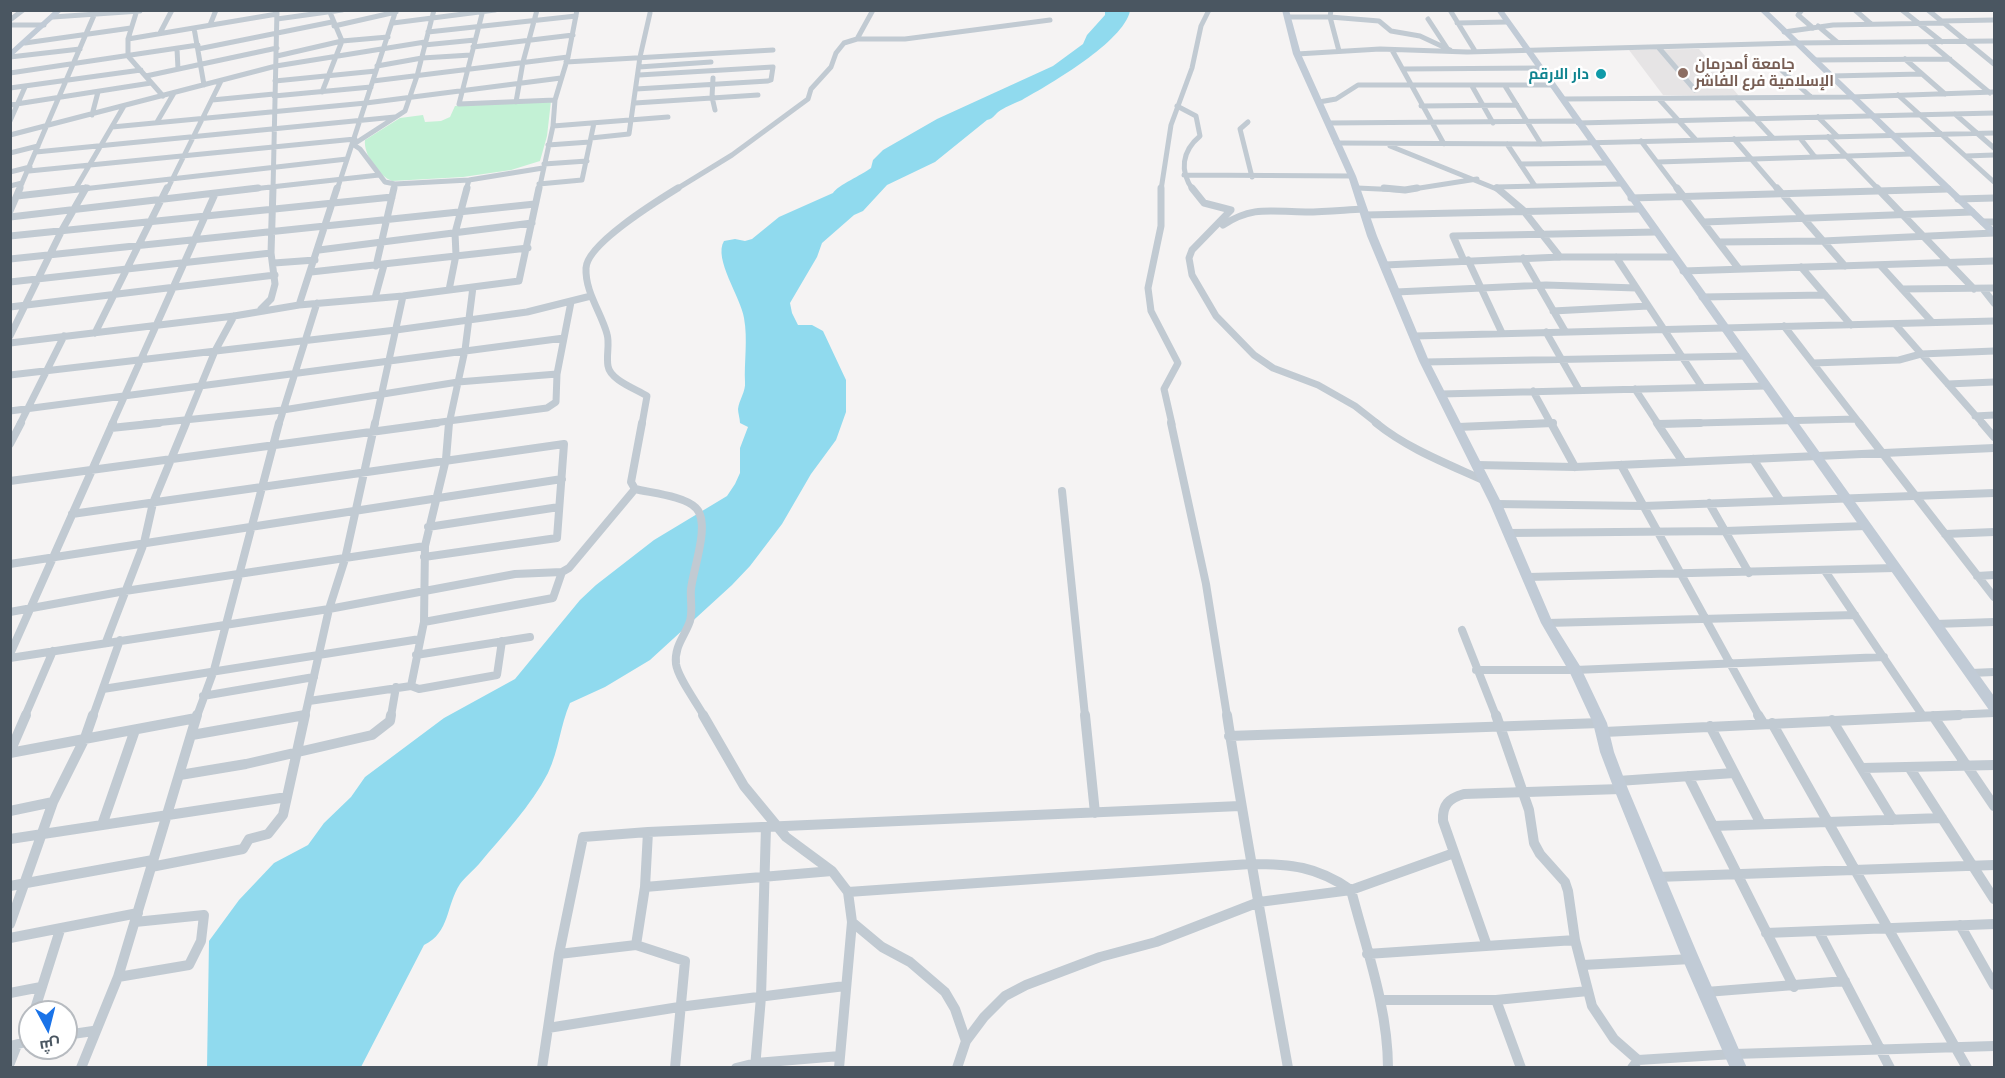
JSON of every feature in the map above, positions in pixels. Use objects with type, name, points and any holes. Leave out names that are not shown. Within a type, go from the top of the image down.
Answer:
[{"type":"street","points":[[11,24],[23,10]]},
{"type":"street","points":[[11,54],[60,10]]},
{"type":"street","points":[[160,33],[172,10]]},
{"type":"street","points":[[210,25],[216,10]]},
{"type":"street","points":[[128,39],[277,14],[342,10]]},
{"type":"street","points":[[10,171],[273,147],[354,142],[404,113],[417,76],[434,10]]},
{"type":"street","points":[[393,23],[495,10]]},
{"type":"street","points":[[516,102],[523,62],[537,10]]},
{"type":"street","points":[[857,39],[873,10]]},
{"type":"street","points":[[1209,10],[1201,26],[1192,68],[1171,125],[1160,194],[1161,226],[1148,288],[1148,301],[1178,363],[1164,389],[1206,584],[1240,806],[1288,1068]]},
{"type":"street","points":[[1450,10],[1474,51]]},
{"type":"street","points":[[1499,10],[1995,706]]},
{"type":"street","points":[[1762,10],[1994,233]]},
{"type":"street","points":[[1802,10],[1798,15],[1800,18],[1838,42]]},
{"type":"street","points":[[1855,10],[1871,24]]},
{"type":"street","points":[[1902,10],[1942,42]]},
{"type":"street","points":[[1928,10],[1995,64]]},
{"type":"street","points":[[53,16],[138,11],[128,39],[128,56],[163,96]]},
{"type":"street","points":[[322,92],[342,42],[329,11]]},
{"type":"street","points":[[10,73],[198,47],[396,11],[299,305]]},
{"type":"street","points":[[483,11],[459,104],[555,99]]},
{"type":"street","points":[[10,211],[86,35],[100,12]]},
{"type":"street","points":[[10,343],[234,316],[299,305],[403,296],[519,281],[553,126],[555,99],[577,13],[535,21],[428,32]]},
{"type":"street","points":[[548,145],[628,135],[640,57],[650,13]]},
{"type":"street","points":[[248,314],[271,303],[275,275],[271,253],[277,14]]},
{"type":"street","points":[[1455,51],[1420,36],[1391,31],[1378,21],[1330,14],[1286,14],[1297,54],[1357,188],[1364,212],[1425,362],[1496,504],[1547,623],[1575,670],[1602,728],[1607,752],[1619,785],[1739,1068]]},
{"type":"street","points":[[1330,14],[1339,51]]},
{"type":"street","points":[[1428,19],[1447,49]]},
{"type":"street","points":[[736,1068],[755,1065],[839,1062],[852,922],[849,892],[832,871],[771,826],[744,786],[676,667],[674,653],[679,638],[691,618],[690,591],[701,534],[700,512],[696,506],[635,489],[631,482],[647,396],[615,377],[608,368],[608,335],[591,296],[586,268],[591,253],[642,210],[732,155],[808,99],[811,89],[831,67],[836,53],[844,43],[857,39],[905,39],[1050,20]]},
{"type":"street","points":[[1784,32],[1816,27],[1995,20]]},
{"type":"street","points":[[1457,23],[1507,22]]},
{"type":"street","points":[[11,24],[44,25]]},
{"type":"street","points":[[23,45],[131,28]]},
{"type":"street","points":[[194,28],[204,85]]},
{"type":"street","points":[[473,47],[573,35]]},
{"type":"street","points":[[277,56],[342,42],[388,37]]},
{"type":"street","points":[[10,135],[276,66],[384,48],[475,40]]},
{"type":"street","points":[[1297,54],[1392,50],[1474,51],[1838,42],[1995,41]]},
{"type":"street","points":[[1930,43],[1992,92],[1995,97]]},
{"type":"street","points":[[146,76],[277,48]]},
{"type":"street","points":[[1659,48],[1695,90]]},
{"type":"street","points":[[11,54],[80,49]]},
{"type":"street","points":[[177,49],[178,69]]},
{"type":"street","points":[[212,100],[322,92],[417,76],[523,62],[773,50]]},
{"type":"street","points":[[1392,50],[1414,86],[1430,123],[1444,144]]},
{"type":"street","points":[[710,54],[712,97],[716,110]]},
{"type":"street","points":[[275,81],[377,68],[422,58],[471,55]]},
{"type":"street","points":[[1905,59],[1945,94]]},
{"type":"street","points":[[1814,60],[1950,59]]},
{"type":"street","points":[[639,67],[711,62]]},
{"type":"street","points":[[636,89],[769,81],[773,67],[639,75]]},
{"type":"street","points":[[1478,68],[1487,87]]},
{"type":"street","points":[[1403,69],[1539,68]]},
{"type":"street","points":[[1779,68],[1811,97]]},
{"type":"street","points":[[10,88],[141,70]]},
{"type":"street","points":[[1831,76],[1923,74]]},
{"type":"street","points":[[112,127],[366,103],[561,78]]},
{"type":"street","points":[[95,333],[112,294],[221,81]]},
{"type":"street","points":[[14,105],[151,83]]},
{"type":"street","points":[[1319,102],[1336,99],[1358,85],[1487,87],[1551,85]]},
{"type":"street","points":[[1472,86],[1493,123]]},
{"type":"street","points":[[10,121],[14,105],[25,87]]},
{"type":"street","points":[[1505,87],[1541,144]]},
{"type":"street","points":[[92,115],[98,92]]},
{"type":"street","points":[[1562,99],[1852,97],[1992,92]]},
{"type":"street","points":[[156,122],[174,93]]},
{"type":"street","points":[[634,103],[758,94]]},
{"type":"street","points":[[1898,95],[1995,182]]},
{"type":"street","points":[[1736,98],[1773,138]]},
{"type":"street","points":[[1659,99],[1696,140]]},
{"type":"street","points":[[1421,106],[1517,105]]},
{"type":"street","points":[[76,189],[124,106]]},
{"type":"street","points":[[1177,106],[1196,116],[1200,136],[1192,141],[1185,155],[1184,175],[1204,203],[1231,210],[1192,250],[1189,258],[1192,275],[1216,316],[1244,347],[1273,368],[1318,385],[1355,406],[1393,437],[1485,481]]},
{"type":"street","points":[[1329,123],[1679,121],[1995,113]]},
{"type":"street","points":[[1954,114],[1995,148]]},
{"type":"street","points":[[10,153],[395,117]]},
{"type":"street","points":[[553,126],[668,117]]},
{"type":"street","points":[[1818,117],[1838,137]]},
{"type":"street","points":[[1248,122],[1240,129],[1252,177]]},
{"type":"street","points":[[540,184],[581,182],[594,123]]},
{"type":"street","points":[[1336,143],[1541,144],[1995,133]]},
{"type":"street","points":[[1828,137],[1974,289]]},
{"type":"street","points":[[1800,138],[1815,157]]},
{"type":"street","points":[[1734,139],[1845,266]]},
{"type":"street","points":[[1641,141],[1739,269]]},
{"type":"street","points":[[354,142],[385,182],[395,184],[469,180],[544,166],[587,161]]},
{"type":"street","points":[[1384,143],[1496,187],[1523,210],[1560,257]]},
{"type":"street","points":[[1507,144],[1535,186]]},
{"type":"street","points":[[1658,162],[1912,154]]},
{"type":"street","points":[[1966,156],[1995,155]]},
{"type":"street","points":[[14,199],[76,189],[347,159]]},
{"type":"street","points":[[1520,164],[1607,163]]},
{"type":"street","points":[[10,217],[379,175]]},
{"type":"street","points":[[1184,175],[1352,176]]},
{"type":"street","points":[[1357,188],[1405,190],[1477,179]]},
{"type":"street","points":[[449,290],[456,255],[455,233],[469,180]]},
{"type":"street","points":[[10,186],[22,183]]},
{"type":"street","points":[[376,266],[395,184]]},
{"type":"street","points":[[1496,187],[1622,184]]},
{"type":"street","points":[[10,336],[40,279],[62,230],[86,188]]},
{"type":"street","points":[[1631,198],[1948,189]]},
{"type":"street","points":[[215,194],[10,656],[329,609],[515,574],[562,572],[569,568],[635,489]]},
{"type":"street","points":[[10,236],[392,197]]},
{"type":"street","points":[[1958,199],[1995,198]]},
{"type":"street","points":[[10,259],[535,204]]},
{"type":"street","points":[[1207,236],[1229,220],[1266,208],[1305,212],[1639,209]]},
{"type":"street","points":[[1704,222],[1972,212]]},
{"type":"street","points":[[1983,222],[1995,222]]},
{"type":"street","points":[[319,250],[532,223]]},
{"type":"street","points":[[1502,333],[1453,236],[1656,232]]},
{"type":"street","points":[[1719,242],[1822,241],[1923,234],[1994,233]]},
{"type":"street","points":[[311,273],[528,248]]},
{"type":"street","points":[[10,282],[271,253]]},
{"type":"street","points":[[1616,257],[1702,387]]},
{"type":"street","points":[[1385,265],[1523,258],[1674,257]]},
{"type":"street","points":[[1523,258],[1565,331]]},
{"type":"street","points":[[274,263],[315,260]]},
{"type":"street","points":[[1683,271],[1995,261]]},
{"type":"street","points":[[375,298],[384,265]]},
{"type":"street","points":[[1880,265],[1932,322]]},
{"type":"street","points":[[1801,267],[1851,325]]},
{"type":"street","points":[[10,307],[275,275]]},
{"type":"street","points":[[1396,292],[1596,284],[1636,288]]},
{"type":"street","points":[[411,686],[424,622],[424,546],[446,459],[449,421],[465,350],[473,287]]},
{"type":"street","points":[[1902,289],[1995,288]]},
{"type":"street","points":[[1983,289],[1995,303]]},
{"type":"street","points":[[1702,297],[1826,295]]},
{"type":"street","points":[[10,886],[243,849],[249,839],[268,834],[283,815],[329,609],[345,559],[403,296]]},
{"type":"street","points":[[10,375],[396,330],[527,312],[591,296]]},
{"type":"street","points":[[10,481],[372,433],[553,406],[556,402],[557,374],[571,302]]},
{"type":"street","points":[[81,1068],[93,1031],[118,977],[196,718],[214,670],[260,487],[317,303]]},
{"type":"street","points":[[1553,311],[1648,306]]},
{"type":"street","points":[[106,642],[144,543],[153,503],[200,385],[234,316]]},
{"type":"street","points":[[1415,336],[1995,321]]},
{"type":"street","points":[[1895,324],[1995,437]]},
{"type":"street","points":[[1784,326],[1995,597]]},
{"type":"street","points":[[1546,332],[1579,390]]},
{"type":"street","points":[[10,444],[64,336]]},
{"type":"street","points":[[10,411],[564,338]]},
{"type":"street","points":[[1813,363],[1899,360],[1921,354],[1995,351]]},
{"type":"street","points":[[1425,362],[1746,356]]},
{"type":"street","points":[[111,428],[284,410],[458,382],[557,374]]},
{"type":"street","points":[[1948,384],[1995,382]]},
{"type":"street","points":[[1441,394],[1766,386]]},
{"type":"street","points":[[1635,389],[1683,462]]},
{"type":"street","points":[[1533,391],[1553,423],[1575,467]]},
{"type":"street","points":[[1975,416],[1995,415]]},
{"type":"street","points":[[1658,424],[1856,419]]},
{"type":"street","points":[[1458,427],[1553,423]]},
{"type":"street","points":[[72,514],[564,444],[557,538],[424,557]]},
{"type":"street","points":[[1477,465],[1575,467],[1995,448]]},
{"type":"street","points":[[1753,459],[1780,500]]},
{"type":"street","points":[[1621,465],[1729,664],[1827,821],[1967,1068]]},
{"type":"street","points":[[10,564],[562,479]]},
{"type":"street","points":[[1062,491],[1095,813]]},
{"type":"street","points":[[1496,504],[1644,506],[1995,493]]},
{"type":"street","points":[[1709,503],[1749,573]]},
{"type":"street","points":[[428,527],[559,507]]},
{"type":"street","points":[[1509,533],[1725,531],[1866,526]]},
{"type":"street","points":[[1945,534],[1995,532]]},
{"type":"street","points":[[10,612],[125,591],[424,546]]},
{"type":"street","points":[[1527,578],[1895,568]]},
{"type":"street","points":[[1825,571],[1884,657],[1995,806]]},
{"type":"street","points":[[424,622],[553,598],[562,572]]},
{"type":"street","points":[[1977,576],[1995,575]]},
{"type":"street","points":[[1547,623],[1706,621],[1855,615]]},
{"type":"street","points":[[1935,624],[1995,622]]},
{"type":"street","points":[[1462,630],[1500,726],[1522,792],[1534,843],[1540,854],[1565,882],[1575,940],[1592,1006],[1614,1039],[1635,1064],[1734,1054],[1956,1049],[1995,1046]]},
{"type":"street","points":[[416,655],[530,637]]},
{"type":"street","points":[[103,689],[420,639]]},
{"type":"street","points":[[10,924],[53,801],[85,738],[120,640]]},
{"type":"street","points":[[309,701],[396,687],[411,686],[419,689],[497,675],[502,641]]},
{"type":"street","points":[[10,752],[53,651]]},
{"type":"street","points":[[1476,670],[1575,670],[1884,657]]},
{"type":"street","points":[[1971,673],[1995,672]]},
{"type":"street","points":[[203,696],[314,677]]},
{"type":"street","points":[[180,775],[372,735],[390,721],[396,687]]},
{"type":"street","points":[[1229,736],[1500,726],[1602,728],[1710,726],[1995,713]]},
{"type":"street","points":[[192,735],[305,716]]},
{"type":"street","points":[[10,752],[196,718]]},
{"type":"street","points":[[1832,720],[1893,819]]},
{"type":"street","points":[[1710,726],[1761,824]]},
{"type":"street","points":[[102,825],[135,730]]},
{"type":"street","points":[[1862,768],[1995,765]]},
{"type":"street","points":[[1909,768],[1995,899]]},
{"type":"street","points":[[1487,946],[1443,821],[1443,809],[1448,800],[1464,794],[1619,785],[1734,773]]},
{"type":"street","points":[[1688,776],[1736,876],[1794,987]]},
{"type":"street","points":[[10,839],[287,797]]},
{"type":"street","points":[[10,811],[53,801]]},
{"type":"street","points":[[542,1068],[559,954],[583,837],[771,826],[1240,806]]},
{"type":"street","points":[[1713,826],[1942,818]]},
{"type":"street","points":[[755,1065],[761,997],[765,877],[771,826]]},
{"type":"street","points":[[636,945],[645,887],[648,832]]},
{"type":"street","points":[[957,1068],[966,1041],[984,1017],[1005,996],[1026,985],[1100,957],[1156,942],[1259,902],[1351,890],[1454,854]]},
{"type":"street","points":[[849,892],[1250,864],[1298,864],[1316,869],[1351,890],[1380,1000],[1388,1043],[1388,1068]]},
{"type":"street","points":[[1657,877],[1736,876],[1854,868],[1995,865]]},
{"type":"street","points":[[645,887],[832,871]]},
{"type":"street","points":[[10,938],[136,918],[204,915],[203,933],[189,964],[118,977]]},
{"type":"street","points":[[852,922],[882,947],[910,962],[945,992],[955,1009],[966,1041]]},
{"type":"street","points":[[1766,933],[1995,924]]},
{"type":"street","points":[[1960,926],[1994,982]]},
{"type":"street","points":[[37,1000],[60,930]]},
{"type":"street","points":[[1819,932],[1890,1068]]},
{"type":"street","points":[[1367,954],[1575,940]]},
{"type":"street","points":[[559,954],[636,945],[685,961],[675,1068]]},
{"type":"street","points":[[1583,965],[1691,959]]},
{"type":"street","points":[[1706,992],[1794,987],[1845,981]]},
{"type":"street","points":[[548,1028],[680,1006],[845,986]]},
{"type":"street","points":[[10,993],[41,987]]},
{"type":"street","points":[[1380,1000],[1496,1000],[1588,991]]},
{"type":"street","points":[[1496,1000],[1521,1068]]},
{"type":"street","points":[[78,1033],[93,1031]]},
{"type":"street","points":[[10,1063],[18,1048]]},
{"type":"shaded area","name":"جامعة أمدرمان الإسلامية فرع الفاشر","points":[[1699,49],[1739,96],[1663,95],[1629,50]]},
{"type":"green space","points":[[551,101],[547,136],[540,161],[511,170],[463,177],[392,181],[377,170],[365,146],[365,140],[400,118],[423,115],[425,122],[441,121],[450,117],[455,106]]},
{"type":"water","points":[[1105,11],[1130,11],[1125,23],[1101,48],[1051,83],[999,111],[935,162],[887,185],[863,211],[854,215],[822,243],[817,257],[790,303],[798,325],[812,325],[823,331],[846,380],[846,412],[836,440],[811,474],[782,524],[750,566],[732,585],[650,660],[605,687],[570,703],[548,773],[516,820],[460,884],[443,926],[432,940],[424,945],[361,1067],[207,1068],[209,941],[239,900],[274,863],[308,845],[324,823],[351,797],[365,777],[444,718],[515,679],[580,600],[596,585],[654,540],[727,496],[735,484],[740,473],[740,448],[748,427],[740,423],[738,409],[745,385],[746,334],[742,309],[722,258],[724,241],[752,239],[779,217],[833,193],[867,171],[871,168],[873,160],[883,150],[937,119],[1053,66],[1083,44],[1087,35],[1105,15]]},
{"type":"place","name":"جامعة أمدرمان الإسلامية فرع الفاشر","points":[[1683,73]]},
{"type":"place","name":"دار الارقم","points":[[1601,74]]}]
